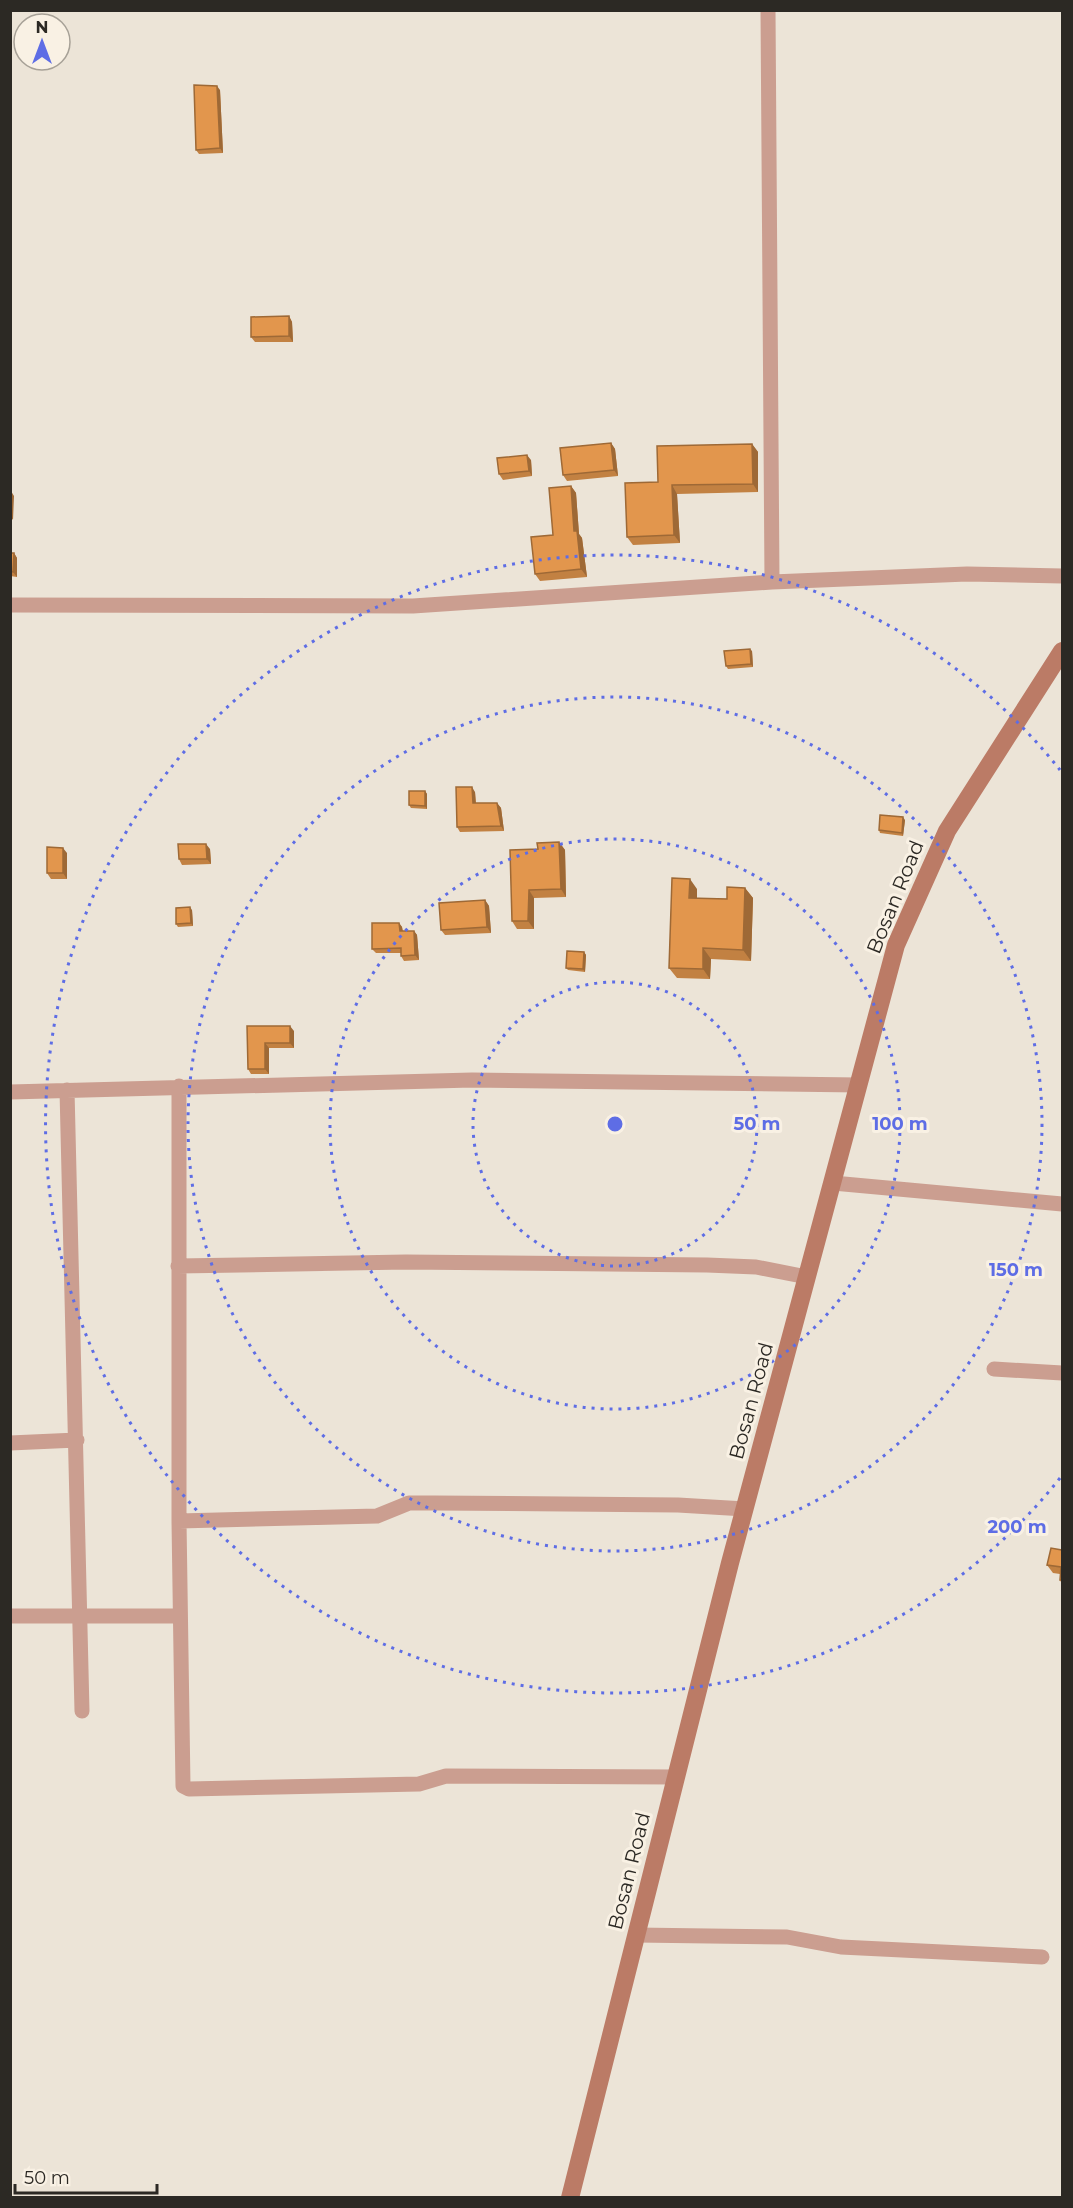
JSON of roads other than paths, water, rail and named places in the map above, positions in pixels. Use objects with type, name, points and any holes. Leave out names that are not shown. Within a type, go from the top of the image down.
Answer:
[{"type":"main road","name":"Bosan Road","points":[[570,2198],[745,1509],[896,945],[947,831],[1062,651]]},
{"type":"street","points":[[768,10],[772,582]]},
{"type":"street","points":[[10,605],[413,606],[772,582],[968,574],[1062,576]]},
{"type":"street","points":[[10,1092],[472,1080],[859,1085]]},
{"type":"street","points":[[179,1086],[179,1521],[183,1786],[189,1789],[419,1784],[446,1776],[676,1777]]},
{"type":"street","points":[[67,1090],[82,1711]]},
{"type":"street","points":[[832,1183],[1062,1204]]},
{"type":"street","points":[[178,1266],[406,1263],[707,1265],[756,1267],[807,1277]]},
{"type":"street","points":[[994,1369],[1062,1372]]},
{"type":"street","points":[[10,1443],[77,1440]]},
{"type":"street","points":[[179,1521],[377,1516],[409,1503],[678,1505],[745,1509]]},
{"type":"street","points":[[10,1616],[180,1616]]},
{"type":"street","points":[[636,1935],[787,1937],[841,1947],[1042,1957]]}]
